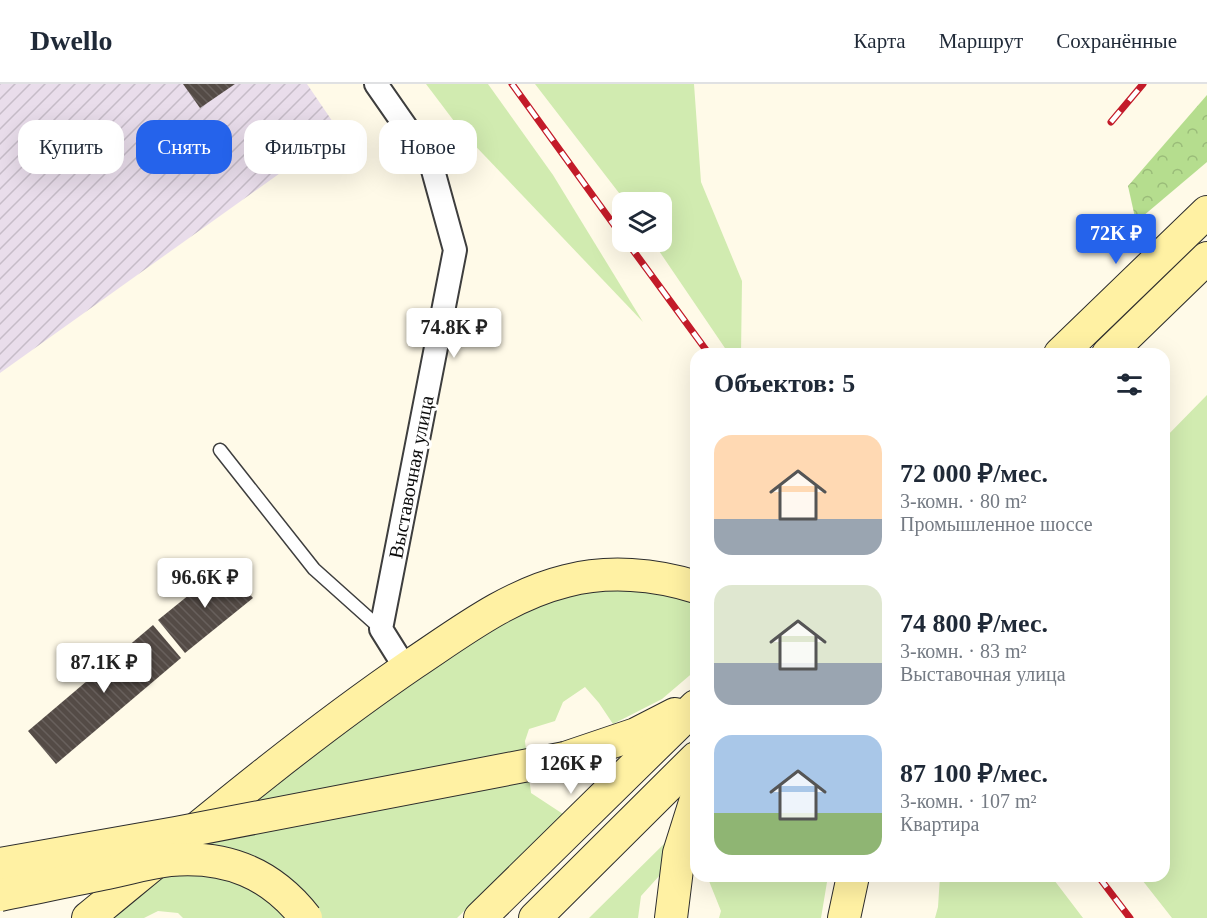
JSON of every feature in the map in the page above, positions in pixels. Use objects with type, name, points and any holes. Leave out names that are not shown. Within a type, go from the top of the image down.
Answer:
[{"type":"main road","points":[[1066,348],[1207,212]]},
{"type":"main road","points":[[1114,348],[1207,258]]},
{"type":"main road","points":[[88,918],[270,767],[406,669],[500,607],[535,590],[567,580],[603,575],[645,575],[690,585]]},
{"type":"main road","points":[[0,864],[176,833],[565,758],[636,734],[690,704]]},
{"type":"main road","points":[[480,918],[690,712]]},
{"type":"main road","points":[[535,918],[690,764]]},
{"type":"main road","points":[[672,909],[680,853],[690,819]]},
{"type":"main road","points":[[0,895],[169,860],[200,860],[229,864],[250,871],[276,885],[294,902],[306,918]]},
{"type":"main road","points":[[844,918],[852,882]]},
{"type":"street","name":"Выставочная улица","points":[[376,84],[431,163],[455,250],[381,629]]},
{"type":"street","points":[[381,629],[406,669]]},
{"type":"lane","points":[[220,450],[314,569],[381,629]]},
{"type":"shaded area","points":[[0,84],[307,84],[332,120],[244,120],[244,174],[279,174],[0,373]]},
{"type":"green space","points":[[426,84],[488,84],[553,175],[643,322],[477,148],[477,120],[453,120]]},
{"type":"green space","points":[[535,84],[694,84],[701,182],[742,281],[741,348],[725,348],[660,252],[672,252],[672,192],[618,192]]},
{"type":"green space","points":[[1207,95],[1207,162],[1136,222],[1128,186]]},
{"type":"green space","points":[[1207,395],[1207,918],[1172,918],[1144,882],[1170,882],[1170,433]]},
{"type":"green space","points":[[604,585],[656,590],[690,601],[690,675],[662,699],[613,724],[585,687],[563,702],[555,721],[529,729],[525,741],[531,793],[563,814],[457,918],[183,918],[178,913],[158,911],[144,918],[111,918],[259,791],[485,631],[547,597]]},
{"type":"green space","points":[[670,838],[660,875],[641,896],[638,918],[589,918]]},
{"type":"green space","points":[[709,882],[827,882],[821,918],[719,918],[721,911]]},
{"type":"green space","points":[[940,882],[1056,882],[1083,918],[935,918]]},
{"type":"building","points":[[183,84],[235,84],[200,108]]},
{"type":"building","points":[[226,565],[253,598],[185,653],[158,620]]},
{"type":"building","points":[[153,625],[181,658],[56,764],[28,731]]},
{"type":"railway","points":[[512,84],[612,222]]},
{"type":"railway","points":[[1111,122],[1143,84]]},
{"type":"railway","points":[[634,252],[705,348]]},
{"type":"railway","points":[[1103,882],[1130,918]]}]
